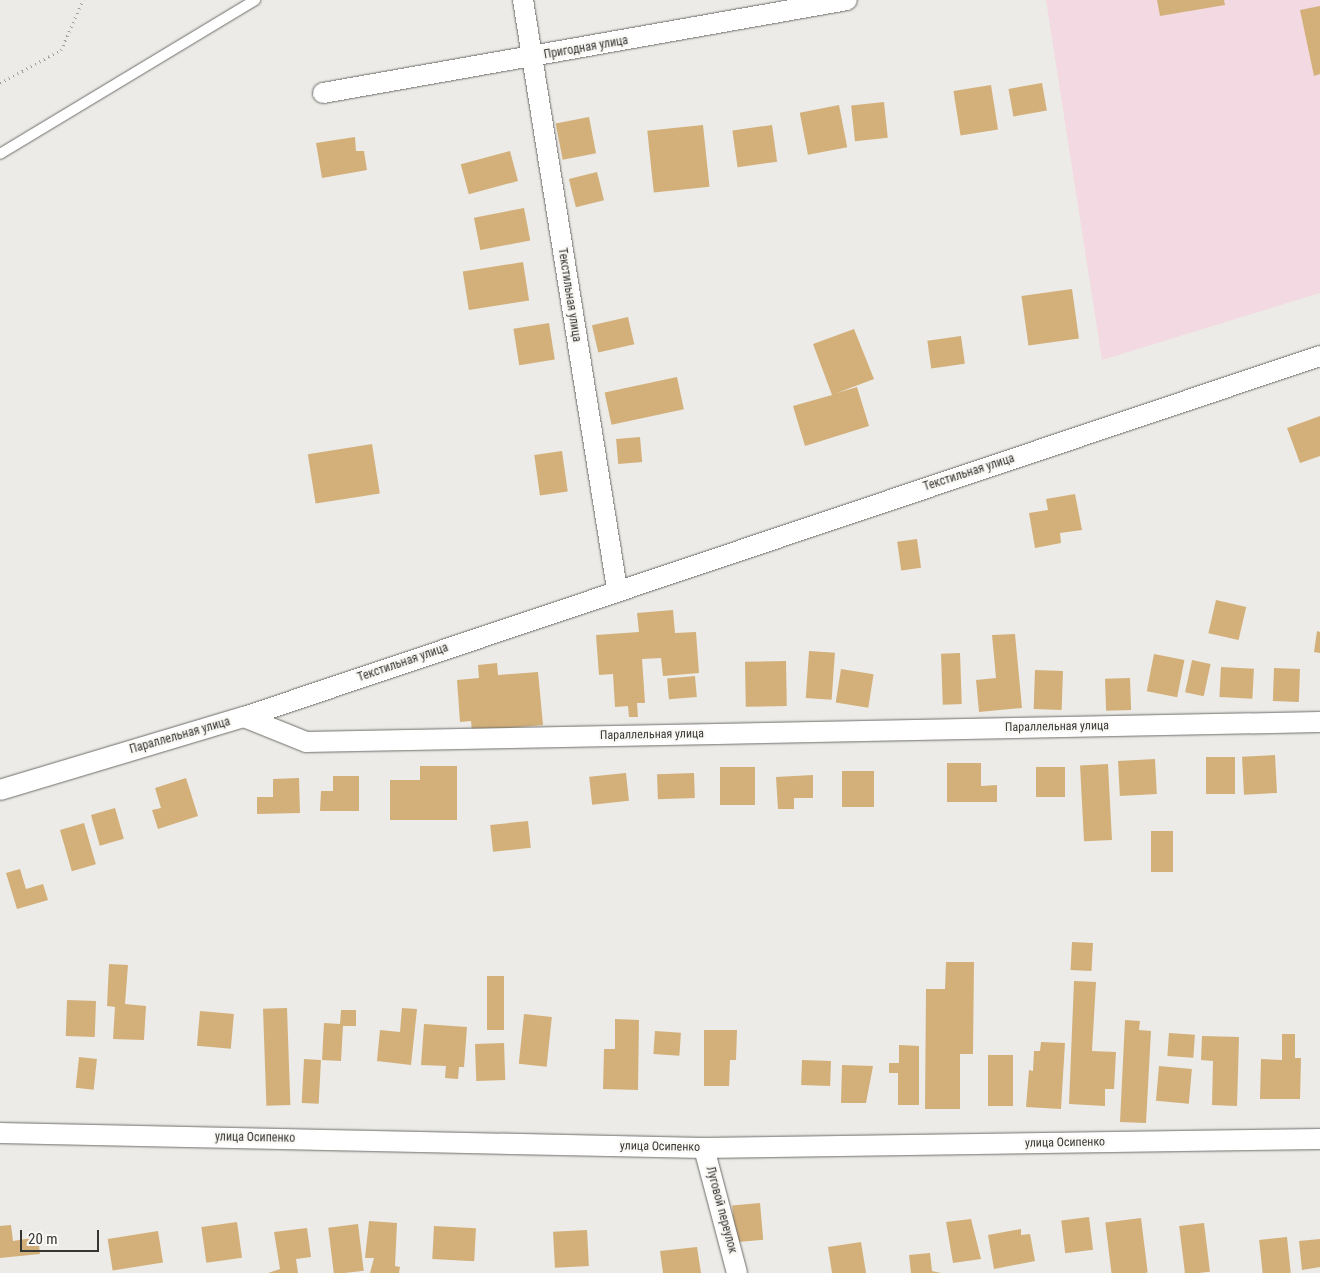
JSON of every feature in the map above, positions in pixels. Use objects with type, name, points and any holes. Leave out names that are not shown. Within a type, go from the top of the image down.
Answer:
[{"type":"street","name":"Текстильная улица","points":[[523,0],[530,58],[618,589]]},
{"type":"street","name":"Пригодная улица","points":[[324,93],[530,58],[847,0]]},
{"type":"street","name":"Текстильная улица","points":[[244,717],[618,589],[1320,356]]},
{"type":"street","name":"Параллельная улица","points":[[0,790],[244,717],[306,742],[1320,722]]},
{"type":"street","name":"улица Осипенко","points":[[0,1132],[704,1148],[1320,1139]]},
{"type":"street","name":"Луговой переулок","points":[[704,1148],[738,1273]]},
{"type":"lane","points":[[0,154],[255,0]]},
{"type":"path","points":[[0,83],[62,50],[83,0]]},
{"type":"shaded area","points":[[1046,0],[1320,0],[1320,293],[1102,360]]},
{"type":"building","points":[[1157,0],[1224,0],[1225,5],[1160,16]]},
{"type":"building","points":[[1320,6],[1320,74],[1314,76],[1300,10]]},
{"type":"building","points":[[1042,83],[1047,111],[1013,116],[1009,89]]},
{"type":"building","points":[[991,85],[998,129],[961,135],[953,91]]},
{"type":"building","points":[[884,102],[888,138],[855,141],[851,105]]},
{"type":"building","points":[[839,105],[847,147],[808,155],[800,113]]},
{"type":"building","points":[[589,117],[596,153],[563,160],[556,123]]},
{"type":"building","points":[[703,125],[709,187],[654,193],[647,131]]},
{"type":"building","points":[[772,125],[777,162],[738,167],[732,131]]},
{"type":"building","points":[[355,137],[356,151],[364,151],[367,170],[322,178],[316,143]]},
{"type":"building","points":[[510,151],[518,181],[469,194],[461,164]]},
{"type":"building","points":[[597,172],[604,200],[576,207],[569,179]]},
{"type":"building","points":[[524,208],[530,240],[480,250],[474,218]]},
{"type":"building","points":[[523,262],[529,301],[469,310],[463,272]]},
{"type":"building","points":[[1072,289],[1079,339],[1028,346],[1021,296]]},
{"type":"building","points":[[628,317],[634,344],[598,353],[592,325]]},
{"type":"building","points":[[549,323],[555,360],[519,365],[513,329]]},
{"type":"building","points":[[854,329],[874,379],[837,393],[857,387],[869,426],[805,446],[793,406],[832,395],[813,344]]},
{"type":"building","points":[[961,336],[965,364],[931,368],[927,341]]},
{"type":"building","points":[[677,377],[684,409],[611,425],[605,392]]},
{"type":"building","points":[[1320,416],[1320,456],[1300,463],[1287,428]]},
{"type":"building","points":[[640,437],[642,462],[618,464],[616,439]]},
{"type":"building","points":[[372,444],[380,493],[316,504],[308,454]]},
{"type":"building","points":[[562,451],[568,492],[540,495],[534,455]]},
{"type":"building","points":[[1075,494],[1082,530],[1060,533],[1061,543],[1035,548],[1029,513],[1048,510],[1046,499]]},
{"type":"building","points":[[917,539],[921,568],[901,571],[897,542]]},
{"type":"building","points":[[1216,600],[1246,607],[1239,640],[1208,633]]},
{"type":"building","points":[[673,610],[675,633],[696,632],[699,673],[663,676],[661,658],[642,659],[645,703],[637,703],[638,717],[629,717],[628,706],[615,707],[613,674],[599,675],[596,635],[639,632],[637,613]]},
{"type":"building","points":[[1317,631],[1320,632],[1320,653],[1314,652]]},
{"type":"building","points":[[1015,634],[1022,708],[979,712],[976,680],[996,678],[992,635]]},
{"type":"building","points":[[809,651],[835,653],[832,700],[806,698]]},
{"type":"building","points":[[960,653],[962,704],[943,705],[941,654]]},
{"type":"building","points":[[1154,654],[1184,660],[1177,697],[1147,691]]},
{"type":"building","points":[[1192,660],[1211,664],[1204,696],[1185,692]]},
{"type":"building","points":[[786,661],[787,706],[746,707],[745,662]]},
{"type":"building","points":[[497,663],[498,675],[538,672],[543,725],[472,731],[471,721],[460,722],[457,680],[479,678],[478,665]]},
{"type":"building","points":[[1221,667],[1254,669],[1252,699],[1219,697]]},
{"type":"building","points":[[1274,668],[1300,669],[1299,702],[1273,701]]},
{"type":"building","points":[[841,669],[874,674],[868,708],[836,703]]},
{"type":"building","points":[[1035,670],[1063,671],[1062,710],[1034,709]]},
{"type":"building","points":[[695,676],[697,697],[669,699],[667,678]]},
{"type":"building","points":[[1130,678],[1131,710],[1106,711],[1105,679]]},
{"type":"building","points":[[1275,755],[1277,793],[1244,795],[1242,757]]},
{"type":"building","points":[[1206,757],[1235,757],[1235,794],[1206,794]]},
{"type":"building","points":[[1155,759],[1157,794],[1120,796],[1118,761]]},
{"type":"building","points":[[947,763],[981,763],[981,786],[997,785],[997,802],[947,802]]},
{"type":"building","points":[[1108,764],[1112,840],[1084,841],[1080,765]]},
{"type":"building","points":[[420,766],[457,766],[457,820],[390,820],[390,780],[420,780]]},
{"type":"building","points":[[720,767],[755,767],[755,805],[720,805]]},
{"type":"building","points":[[1036,767],[1065,767],[1065,797],[1036,797]]},
{"type":"building","points":[[842,771],[874,771],[874,807],[842,807]]},
{"type":"building","points":[[626,773],[629,801],[592,805],[589,777]]},
{"type":"building","points":[[694,773],[695,798],[658,799],[657,774]]},
{"type":"building","points":[[813,775],[813,798],[794,798],[794,809],[778,809],[776,777]]},
{"type":"building","points":[[333,776],[359,776],[359,811],[320,811],[321,791],[333,791]]},
{"type":"building","points":[[186,778],[198,816],[158,829],[152,810],[161,808],[155,788]]},
{"type":"building","points":[[299,778],[300,813],[257,814],[257,797],[273,797],[273,779]]},
{"type":"building","points":[[115,808],[124,839],[100,846],[91,815]]},
{"type":"building","points":[[528,821],[531,848],[493,852],[490,825]]},
{"type":"building","points":[[84,823],[96,864],[72,871],[60,830]]},
{"type":"building","points":[[1151,831],[1173,831],[1173,872],[1151,872]]},
{"type":"building","points":[[20,869],[26,889],[43,884],[48,900],[17,909],[6,873]]},
{"type":"building","points":[[1072,942],[1093,943],[1092,971],[1071,970]]},
{"type":"building","points":[[946,962],[974,962],[973,1054],[960,1054],[960,1109],[925,1109],[926,989],[945,989]]},
{"type":"building","points":[[109,964],[128,965],[125,1004],[146,1006],[144,1040],[113,1039],[115,1007],[107,1006]]},
{"type":"building","points":[[487,976],[504,976],[504,1030],[487,1030]]},
{"type":"building","points":[[1074,981],[1096,982],[1092,1051],[1116,1052],[1114,1089],[1105,1089],[1105,1106],[1069,1104]]},
{"type":"building","points":[[67,1000],[96,1001],[95,1037],[66,1036]]},
{"type":"building","points":[[287,1008],[290,1105],[266,1106],[263,1009]]},
{"type":"building","points":[[402,1008],[417,1009],[411,1065],[377,1061],[380,1030],[400,1032]]},
{"type":"building","points":[[341,1010],[356,1010],[356,1026],[343,1026],[341,1061],[322,1060],[324,1023],[340,1024]]},
{"type":"building","points":[[200,1011],[234,1014],[231,1049],[197,1046]]},
{"type":"building","points":[[524,1014],[552,1017],[547,1067],[519,1064]]},
{"type":"building","points":[[615,1019],[639,1020],[638,1090],[603,1089],[604,1049],[615,1049]]},
{"type":"building","points":[[1125,1020],[1140,1021],[1139,1030],[1151,1031],[1146,1123],[1120,1122]]},
{"type":"building","points":[[424,1024],[467,1027],[464,1067],[459,1067],[458,1079],[445,1078],[446,1066],[421,1065]]},
{"type":"building","points":[[704,1030],[737,1030],[736,1060],[730,1060],[729,1086],[704,1086]]},
{"type":"building","points":[[655,1031],[681,1033],[679,1056],[653,1054]]},
{"type":"building","points":[[1169,1033],[1195,1035],[1193,1058],[1167,1056]]},
{"type":"building","points":[[1282,1034],[1295,1034],[1295,1058],[1301,1058],[1300,1099],[1260,1099],[1261,1059],[1282,1060]]},
{"type":"building","points":[[1202,1036],[1239,1037],[1237,1106],[1212,1105],[1213,1061],[1201,1060]]},
{"type":"building","points":[[1041,1042],[1065,1043],[1061,1109],[1026,1107],[1029,1070],[1033,1071],[1034,1051],[1040,1051]]},
{"type":"building","points":[[504,1043],[505,1080],[476,1081],[475,1044]]},
{"type":"building","points":[[899,1045],[919,1046],[919,1105],[898,1105],[898,1073],[889,1073],[889,1063],[899,1063]]},
{"type":"building","points":[[988,1055],[1013,1055],[1013,1106],[988,1106]]},
{"type":"building","points":[[79,1057],[97,1059],[94,1090],[76,1088]]},
{"type":"building","points":[[304,1059],[321,1060],[319,1104],[302,1103]]},
{"type":"building","points":[[802,1060],[831,1061],[830,1086],[801,1085]]},
{"type":"building","points":[[842,1065],[873,1066],[866,1103],[841,1103]]},
{"type":"building","points":[[1159,1066],[1192,1069],[1189,1104],[1156,1101]]},
{"type":"building","points":[[760,1203],[763,1240],[735,1242],[732,1205]]},
{"type":"building","points":[[1089,1217],[1093,1250],[1065,1253],[1061,1220]]},
{"type":"building","points":[[1141,1218],[1148,1273],[1111,1273],[1105,1222]]},
{"type":"building","points":[[971,1219],[981,1259],[953,1263],[946,1222]]},
{"type":"building","points":[[369,1221],[397,1223],[395,1266],[400,1267],[399,1273],[370,1273],[374,1258],[365,1258]]},
{"type":"building","points":[[237,1222],[242,1258],[206,1263],[201,1227]]},
{"type":"building","points":[[1204,1223],[1210,1272],[1185,1273],[1179,1226]]},
{"type":"building","points":[[358,1224],[364,1271],[334,1273],[328,1228]]},
{"type":"building","points":[[11,1225],[13,1241],[38,1237],[40,1254],[0,1258],[0,1226]]},
{"type":"building","points":[[434,1226],[476,1228],[474,1261],[432,1259]]},
{"type":"building","points":[[307,1228],[311,1257],[296,1259],[298,1273],[268,1273],[280,1269],[274,1232]]},
{"type":"building","points":[[1021,1229],[1021,1235],[1030,1234],[1035,1261],[994,1269],[988,1235]]},
{"type":"building","points":[[587,1230],[589,1266],[555,1268],[553,1232]]},
{"type":"building","points":[[158,1231],[163,1263],[113,1271],[108,1239]]},
{"type":"building","points":[[1287,1237],[1291,1273],[1263,1273],[1259,1240]]},
{"type":"building","points":[[1320,1239],[1320,1267],[1302,1270],[1299,1241]]},
{"type":"building","points":[[861,1242],[866,1273],[832,1273],[828,1247]]},
{"type":"building","points":[[697,1247],[701,1273],[663,1273],[660,1251]]},
{"type":"building","points":[[930,1253],[932,1271],[941,1273],[911,1273],[909,1255]]}]
